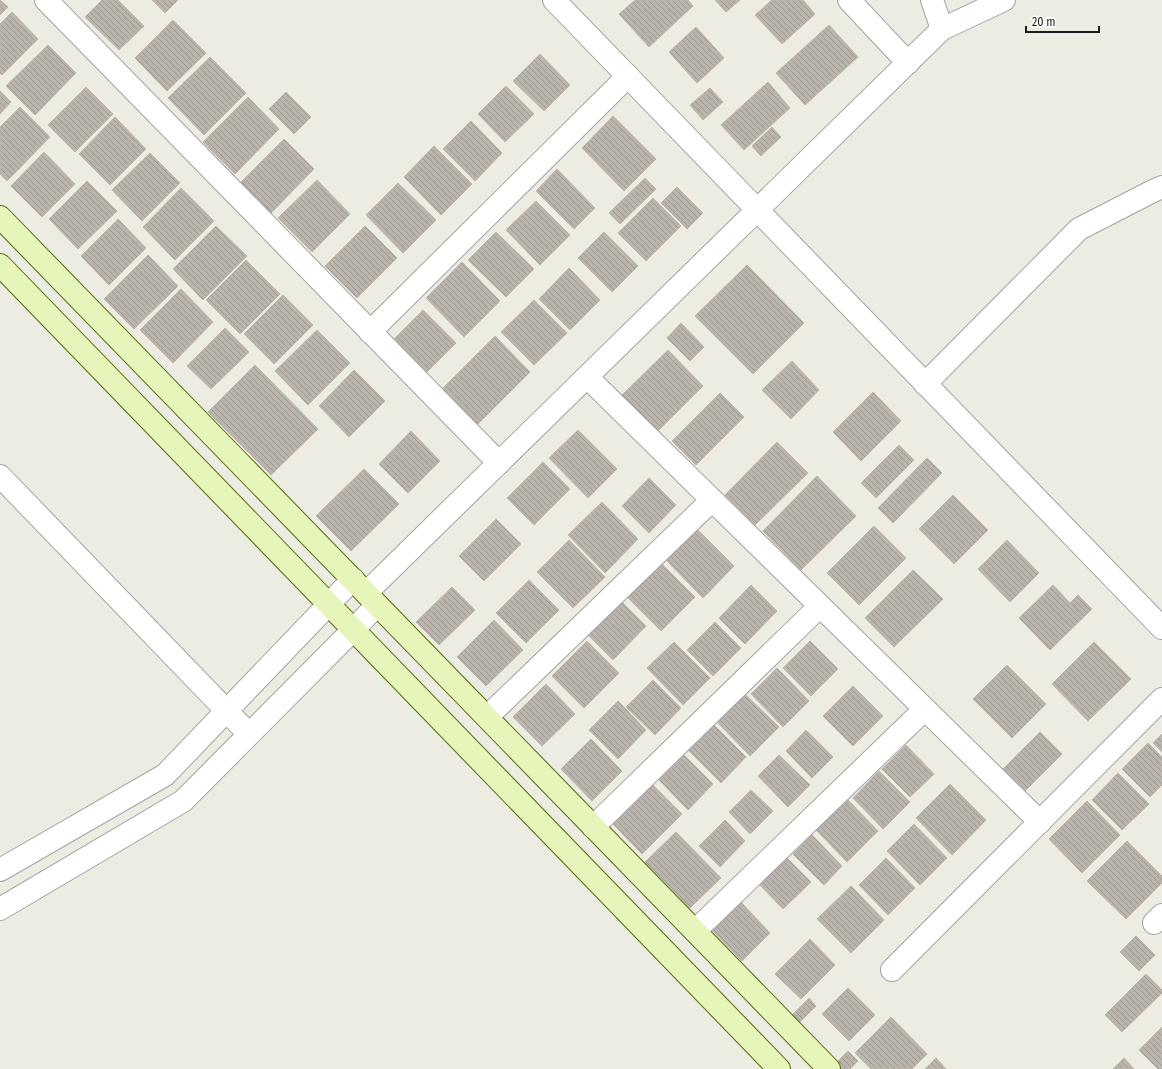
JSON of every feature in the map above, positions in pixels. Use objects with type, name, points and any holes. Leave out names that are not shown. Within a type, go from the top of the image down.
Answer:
[{"type":"street","points":[[554,0],[1162,628]]},
{"type":"street","points":[[848,0],[908,62]]},
{"type":"street","points":[[932,0],[942,29]]},
{"type":"street","points":[[0,870],[165,775],[328,604],[365,592],[499,464],[942,29],[1004,0]]},
{"type":"street","points":[[58,4],[370,332],[499,464]]},
{"type":"street","points":[[370,332],[628,76]]},
{"type":"street","points":[[925,384],[1079,229],[1162,187]]},
{"type":"street","points":[[0,217],[829,1069]]},
{"type":"street","points":[[0,265],[779,1069]]},
{"type":"street","points":[[587,377],[1040,822]]},
{"type":"street","points":[[0,476],[249,734]]},
{"type":"street","points":[[487,717],[712,500]]},
{"type":"street","points":[[0,909],[182,801],[353,630],[365,592]]},
{"type":"street","points":[[594,827],[820,606]]},
{"type":"street","points":[[892,970],[1162,698]]},
{"type":"street","points":[[695,931],[925,709]]},
{"type":"building","points":[[0,0],[8,7],[0,15]]},
{"type":"building","points":[[102,0],[118,0],[144,26],[119,50],[85,17]]},
{"type":"building","points":[[152,0],[178,0],[165,13]]},
{"type":"building","points":[[635,0],[688,0],[693,6],[649,47],[619,14]]},
{"type":"building","points":[[715,0],[740,0],[726,12]]},
{"type":"building","points":[[772,0],[803,0],[815,14],[782,44],[755,15]]},
{"type":"building","points":[[12,12],[38,39],[2,75],[0,73],[0,24]]},
{"type":"building","points":[[173,20],[206,53],[167,91],[135,58]]},
{"type":"building","points":[[829,25],[858,57],[805,105],[776,73]]},
{"type":"building","points":[[696,27],[724,58],[697,83],[669,52]]},
{"type":"building","points":[[48,45],[76,73],[35,115],[6,86]]},
{"type":"building","points":[[540,54],[570,85],[544,111],[513,81]]},
{"type":"building","points":[[210,57],[246,93],[204,135],[168,98]]},
{"type":"building","points":[[768,82],[790,108],[744,150],[721,125]]},
{"type":"building","points":[[506,86],[534,114],[505,142],[478,114]]},
{"type":"building","points":[[86,87],[113,114],[75,152],[48,125]]},
{"type":"building","points":[[710,88],[723,102],[703,120],[690,105]]},
{"type":"building","points":[[0,91],[11,102],[0,114]]},
{"type":"building","points":[[286,92],[311,117],[294,134],[269,109]]},
{"type":"building","points":[[248,97],[279,129],[235,174],[203,142]]},
{"type":"building","points":[[20,107],[50,137],[7,181],[0,174],[0,127]]},
{"type":"building","points":[[613,116],[656,159],[624,191],[582,148]]},
{"type":"building","points":[[115,117],[146,149],[110,185],[79,154]]},
{"type":"building","points":[[471,121],[502,153],[475,181],[443,149]]},
{"type":"building","points":[[772,127],[781,137],[761,156],[752,146]]},
{"type":"building","points":[[284,139],[314,169],[270,214],[240,183]]},
{"type":"building","points":[[434,146],[472,184],[441,215],[404,177]]},
{"type":"building","points":[[44,152],[75,184],[42,217],[11,186]]},
{"type":"building","points":[[150,153],[180,183],[142,221],[112,190]]},
{"type":"building","points":[[557,169],[595,208],[574,229],[536,191]]},
{"type":"building","points":[[645,178],[656,189],[620,224],[609,213]]},
{"type":"building","points":[[317,180],[350,214],[312,252],[278,218]]},
{"type":"building","points":[[87,181],[117,211],[78,249],[49,219]]},
{"type":"building","points":[[398,183],[436,220],[403,253],[366,215]]},
{"type":"building","points":[[677,187],[703,213],[687,229],[661,203]]},
{"type":"building","points":[[181,188],[214,221],[175,260],[143,227]]},
{"type":"building","points":[[653,198],[681,226],[646,261],[618,233]]},
{"type":"building","points":[[536,201],[570,235],[540,265],[506,230]]},
{"type":"building","points":[[118,219],[146,248],[109,285],[81,256]]},
{"type":"building","points":[[216,226],[247,256],[203,300],[173,269]]},
{"type":"building","points":[[365,226],[397,258],[357,298],[325,266]]},
{"type":"building","points":[[496,232],[534,269],[506,297],[468,260]]},
{"type":"building","points":[[604,232],[638,266],[612,292],[578,258]]},
{"type":"building","points":[[148,255],[178,286],[134,329],[104,299]]},
{"type":"building","points":[[246,260],[280,294],[240,334],[206,300]]},
{"type":"building","points":[[462,262],[500,301],[464,337],[426,298]]},
{"type":"building","points":[[747,265],[804,323],[753,374],[695,316]]},
{"type":"building","points":[[569,268],[600,300],[570,330],[539,299]]},
{"type":"building","points":[[181,289],[213,322],[173,363],[140,330]]},
{"type":"building","points":[[283,295],[313,325],[274,364],[244,334]]},
{"type":"building","points":[[534,300],[567,333],[534,365],[501,332]]},
{"type":"building","points":[[423,310],[456,343],[425,374],[392,341]]},
{"type":"building","points":[[681,323],[704,347],[690,361],[667,338]]},
{"type":"building","points":[[225,328],[249,352],[211,389],[187,366]]},
{"type":"building","points":[[317,330],[350,363],[308,405],[275,371]]},
{"type":"building","points":[[495,336],[530,372],[477,425],[442,389]]},
{"type":"building","points":[[668,350],[703,386],[657,432],[621,396]]},
{"type":"building","points":[[792,361],[819,390],[791,419],[762,390]]},
{"type":"building","points":[[255,365],[318,429],[271,475],[208,412]]},
{"type":"building","points":[[354,370],[385,401],[349,437],[319,406]]},
{"type":"building","points":[[873,392],[901,421],[861,461],[833,432]]},
{"type":"building","points":[[720,393],[744,417],[696,465],[672,441]]},
{"type":"building","points":[[578,430],[617,469],[588,498],[549,458]]},
{"type":"building","points":[[411,431],[440,461],[408,493],[379,464]]},
{"type":"building","points":[[777,442],[808,473],[755,525],[725,495]]},
{"type":"building","points":[[899,445],[914,460],[876,498],[861,483]]},
{"type":"building","points":[[927,458],[942,473],[893,523],[878,508]]},
{"type":"building","points":[[543,462],[570,489],[534,525],[507,498]]},
{"type":"building","points":[[364,469],[399,504],[351,551],[316,516]]},
{"type":"building","points":[[817,476],[856,516],[801,570],[763,531]]},
{"type":"building","points":[[649,478],[676,505],[649,533],[622,506]]},
{"type":"building","points":[[953,495],[988,530],[954,564],[919,529]]},
{"type":"building","points":[[602,502],[638,539],[605,573],[568,535]]},
{"type":"building","points":[[496,519],[521,544],[484,581],[459,556]]},
{"type":"building","points":[[874,526],[906,558],[859,605],[827,573]]},
{"type":"building","points":[[695,527],[734,566],[703,598],[664,558]]},
{"type":"building","points":[[569,540],[605,577],[573,608],[537,572]]},
{"type":"building","points":[[1007,540],[1039,573],[1010,602],[978,569]]},
{"type":"building","points":[[658,560],[695,597],[661,631],[624,594]]},
{"type":"building","points":[[913,570],[943,599],[894,647],[865,618]]},
{"type":"building","points":[[529,580],[559,610],[526,643],[496,613]]},
{"type":"building","points":[[751,585],[777,611],[745,644],[719,618]]},
{"type":"building","points":[[1053,585],[1070,603],[1078,595],[1092,609],[1050,650],[1019,618]]},
{"type":"building","points":[[452,587],[475,610],[439,645],[416,622]]},
{"type":"building","points":[[621,601],[646,626],[613,660],[588,635]]},
{"type":"building","points":[[494,620],[523,650],[486,686],[457,657]]},
{"type":"building","points":[[715,622],[741,648],[713,676],[687,650]]},
{"type":"building","points":[[587,641],[619,673],[584,708],[552,676]]},
{"type":"building","points":[[810,641],[838,669],[811,696],[783,668]]},
{"type":"building","points":[[674,642],[710,678],[683,705],[647,668]]},
{"type":"building","points":[[1094,642],[1131,679],[1088,721],[1052,684]]},
{"type":"building","points":[[1007,665],[1046,704],[1012,738],[973,699]]},
{"type":"building","points":[[777,668],[809,701],[783,727],[751,694]]},
{"type":"building","points":[[653,680],[681,708],[655,735],[626,707]]},
{"type":"building","points":[[546,684],[575,714],[542,746],[513,717]]},
{"type":"building","points":[[853,686],[883,716],[853,746],[823,716]]},
{"type":"building","points":[[745,694],[779,727],[750,756],[717,722]]},
{"type":"building","points":[[618,701],[646,730],[618,759],[589,730]]},
{"type":"building","points":[[712,723],[746,757],[721,783],[686,748]]},
{"type":"building","points":[[806,730],[833,757],[812,778],[786,751]]},
{"type":"building","points":[[1040,732],[1062,754],[1025,791],[1003,769]]},
{"type":"building","points":[[1162,734],[1162,752],[1153,743]]},
{"type":"building","points":[[591,739],[622,771],[592,801],[561,769]]},
{"type":"building","points":[[1148,743],[1162,757],[1162,785],[1150,797],[1122,769]]},
{"type":"building","points":[[906,745],[934,774],[910,797],[882,769]]},
{"type":"building","points":[[684,755],[713,784],[688,810],[659,780]]},
{"type":"building","points":[[779,755],[810,785],[788,807],[758,776]]},
{"type":"building","points":[[879,771],[910,802],[883,829],[853,798]]},
{"type":"building","points":[[1118,773],[1149,804],[1122,830],[1092,800]]},
{"type":"building","points":[[651,783],[682,814],[642,854],[612,823]]},
{"type":"building","points":[[950,784],[986,820],[952,855],[916,818]]},
{"type":"building","points":[[751,790],[773,811],[750,834],[729,812]]},
{"type":"building","points":[[847,799],[878,831],[847,862],[816,830]]},
{"type":"building","points":[[1087,801],[1120,835],[1082,873],[1049,839]]},
{"type":"building","points":[[725,820],[745,841],[720,867],[699,846]]},
{"type":"building","points":[[914,824],[947,858],[920,885],[887,851]]},
{"type":"building","points":[[676,832],[721,878],[690,908],[645,862]]},
{"type":"building","points":[[812,835],[842,866],[824,885],[793,854]]},
{"type":"building","points":[[1127,841],[1162,876],[1162,883],[1126,919],[1087,881]]},
{"type":"building","points":[[785,856],[811,882],[783,909],[758,883]]},
{"type":"building","points":[[886,858],[915,888],[888,915],[859,885]]},
{"type":"building","points":[[851,886],[884,920],[851,953],[817,919]]},
{"type":"building","points":[[738,899],[770,933],[742,961],[709,927]]},
{"type":"building","points":[[1136,936],[1155,955],[1139,971],[1120,952]]},
{"type":"building","points":[[810,939],[835,965],[801,999],[775,974]]},
{"type":"building","points":[[1146,974],[1162,990],[1162,993],[1122,1032],[1105,1015]]},
{"type":"building","points":[[848,988],[875,1015],[849,1041],[822,1014]]},
{"type":"building","points":[[809,998],[816,1006],[798,1024],[791,1016]]},
{"type":"building","points":[[891,1017],[927,1054],[912,1069],[871,1069],[855,1053]]},
{"type":"building","points":[[1162,1027],[1162,1069],[1158,1069],[1139,1050]]},
{"type":"building","points":[[848,1051],[858,1061],[850,1069],[840,1069],[835,1064]]},
{"type":"building","points":[[936,1058],[946,1069],[925,1069]]},
{"type":"building","points":[[1124,1058],[1134,1069],[1113,1069]]}]
